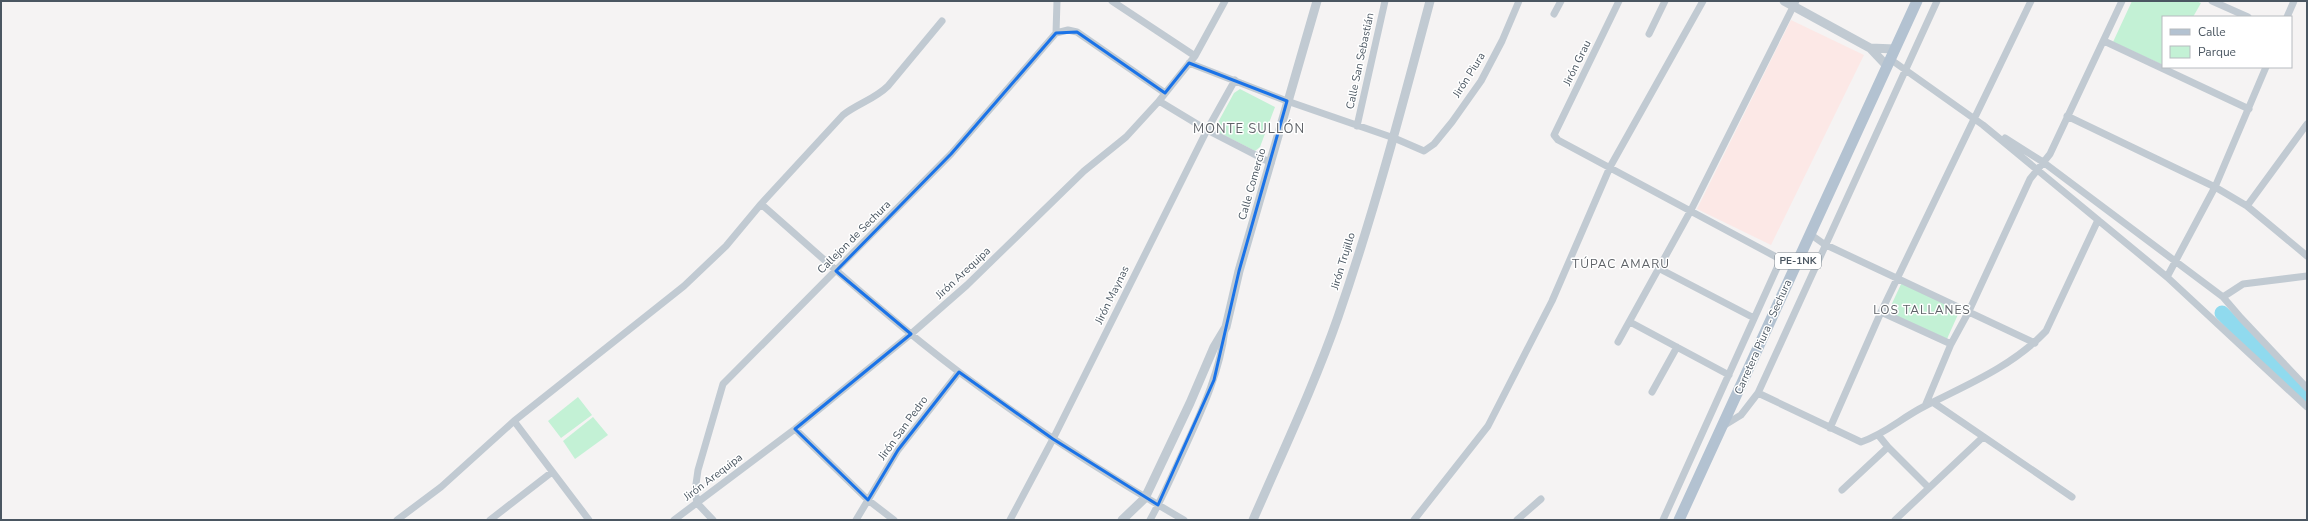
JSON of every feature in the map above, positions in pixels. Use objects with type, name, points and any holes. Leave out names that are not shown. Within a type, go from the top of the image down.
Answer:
[{"type":"main road","name":"Carretera Piura - Sechura","points":[[1679,520],[1917,1]]},
{"type":"street","points":[[1057,1],[1056,33],[1068,30],[1077,32],[1166,93]]},
{"type":"street","points":[[1112,1],[1195,56]]},
{"type":"street","name":"Jirón Arequipa","points":[[674,520],[795,428],[911,334],[967,285],[1084,171],[1126,137],[1166,93],[1195,56],[1225,1]]},
{"type":"street","name":"Calle Comercio","points":[[1150,520],[1214,380],[1223,352],[1226,327],[1239,271],[1317,1]]},
{"type":"street","name":"Calle San Sebastián","points":[[1357,126],[1384,1]]},
{"type":"street","name":"Jirón Trujillo","points":[[1254,520],[1320,365],[1336,323],[1394,138],[1430,1]]},
{"type":"street","name":"Jirón Piura","points":[[1394,138],[1424,151],[1434,144],[1452,122],[1481,81],[1502,41],[1519,1]]},
{"type":"street","points":[[1554,14],[1561,1]]},
{"type":"street","name":"Jirón Grau","points":[[1610,167],[1558,140],[1554,135],[1619,1]]},
{"type":"street","points":[[1649,34],[1665,1]]},
{"type":"street","points":[[1414,520],[1488,426],[1552,301],[1610,167],[1703,1]]},
{"type":"street","points":[[1784,1],[1795,3],[1870,48],[1891,58],[1975,118],[2168,276],[2307,407]]},
{"type":"street","points":[[1723,426],[1741,415],[1758,393],[1937,1]]},
{"type":"street","points":[[1830,428],[1881,312],[2031,1]]},
{"type":"street","points":[[1925,406],[1951,344],[1969,311],[2037,169],[2050,154],[2122,1]]},
{"type":"street","points":[[2212,1],[2246,16]]},
{"type":"street","points":[[2287,16],[2294,1]]},
{"type":"street","points":[[1618,342],[1660,269],[1795,3]]},
{"type":"street","points":[[397,520],[441,487],[514,421],[684,286],[726,246],[761,204],[843,115],[853,107],[879,94],[888,86],[942,21]]},
{"type":"street","name":"Callejon de Sechura","points":[[696,503],[696,480],[723,384],[951,154],[1056,33]]},
{"type":"street","points":[[2104,41],[2249,109]]},
{"type":"street","points":[[1870,48],[1891,58]]},
{"type":"street","points":[[1189,63],[1287,101],[1394,138]]},
{"type":"street","points":[[2168,276],[2216,187],[2266,68]]},
{"type":"street","name":"Jirón Maynas","points":[[1010,520],[1053,439],[1207,130],[1235,80]]},
{"type":"street","points":[[1159,101],[1207,130],[1271,163]]},
{"type":"street","points":[[2067,116],[2216,187],[2246,206],[2306,250]]},
{"type":"street","points":[[2246,206],[2307,124]]},
{"type":"street","points":[[1983,125],[2044,162],[2174,263],[2223,297],[2240,318],[2307,388]]},
{"type":"street","points":[[1610,167],[1795,267]]},
{"type":"street","points":[[761,204],[836,271],[959,372],[1053,439],[1145,498],[1184,520]]},
{"type":"street","points":[[1758,393],[1861,442],[1879,436],[1925,406],[1934,403],[1992,372],[2035,343],[2046,331],[2098,220]]},
{"type":"street","points":[[1810,234],[1826,244],[1899,277],[2035,343]]},
{"type":"street","points":[[1663,520],[1781,260]]},
{"type":"street","points":[[1660,269],[1754,318]]},
{"type":"street","points":[[2223,297],[2243,284],[2307,276]]},
{"type":"street","points":[[1881,312],[1951,344]]},
{"type":"street","points":[[1630,322],[1729,375]]},
{"type":"street","name":"Calle Comercio","points":[[1122,520],[1145,498],[1226,327]]},
{"type":"street","points":[[1652,392],[1676,347]]},
{"type":"street","name":"Jirón San Pedro","points":[[856,520],[898,450],[959,372]]},
{"type":"street","points":[[1934,403],[2072,497]]},
{"type":"street","points":[[514,421],[589,520]]},
{"type":"street","points":[[795,428],[868,500],[894,520]]},
{"type":"street","points":[[1879,436],[1929,488]]},
{"type":"street","points":[[1896,520],[1983,437]]},
{"type":"street","points":[[1842,490],[1888,447]]},
{"type":"street","points":[[490,520],[552,472]]},
{"type":"street","points":[[1517,520],[1541,499]]},
{"type":"street","points":[[696,503],[713,520]]},
{"type":"highlighted area","points":[[1077,32],[1165,93],[1189,63],[1287,101],[1239,271],[1214,380],[1158,505],[1053,439],[959,372],[898,450],[868,500],[795,429],[911,334],[836,271],[951,154],[1056,33]]},
{"type":"shaded area","points":[[1791,20],[1864,55],[1771,245],[1697,209]]},
{"type":"green space","points":[[2132,1],[2196,1],[2201,3],[2194,16],[2162,16],[2162,65],[2113,42]]},
{"type":"green space","points":[[1240,89],[1275,107],[1260,147],[1255,151],[1220,133],[1216,126],[1234,93]]},
{"type":"green space","points":[[1902,282],[1960,310],[1947,339],[1888,312]]},
{"type":"green space","points":[[578,397],[592,415],[561,438],[548,421]]},
{"type":"green space","points":[[593,417],[608,435],[575,459],[563,441]]},
{"type":"waterway","points":[[2222,313],[2307,399]]},
{"type":"district","name":"MONTE SULLÓN","points":[[1249,129]]},
{"type":"district","name":"TÚPAC AMARU","points":[[1621,264]]},
{"type":"district","name":"LOS TALLANES","points":[[1922,310]]}]
